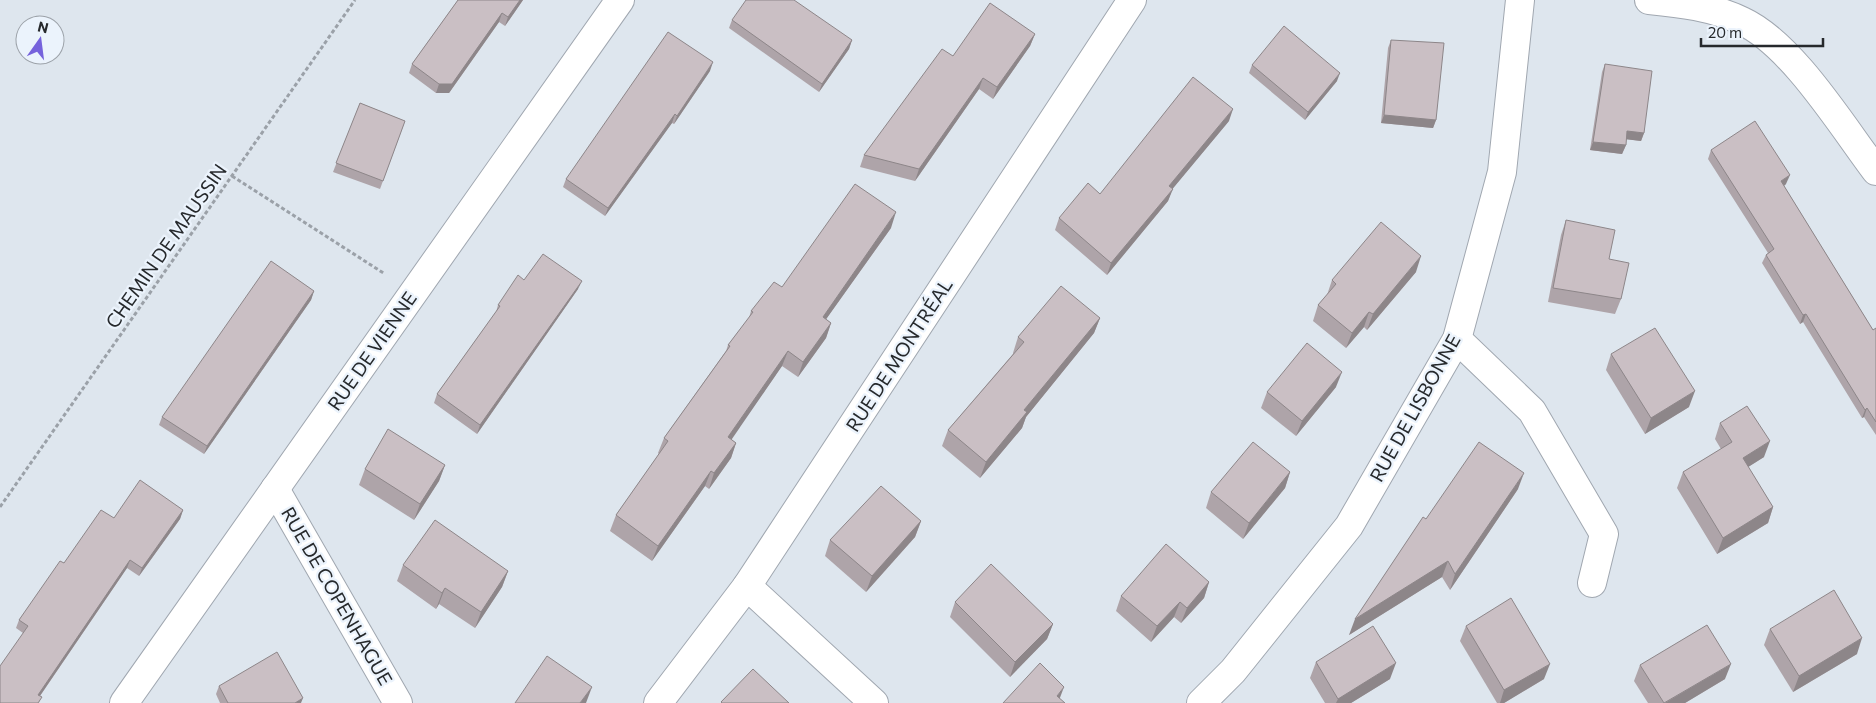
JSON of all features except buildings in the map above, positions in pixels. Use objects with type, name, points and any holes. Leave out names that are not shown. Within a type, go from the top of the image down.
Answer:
[{"type":"street","name":"RUE DE VIENNE","points":[[124,703],[620,0]]},
{"type":"street","name":"RUE DE MONTRÉAL","points":[[658,703],[747,586],[1132,0]]},
{"type":"street","name":"RUE DE LISBONNE","points":[[1201,703],[1233,671],[1349,526],[1457,338],[1502,172],[1520,0]]},
{"type":"street","points":[[1649,0],[1691,4],[1743,21],[1787,53],[1876,171]]},
{"type":"street","points":[[1457,338],[1532,411],[1604,534],[1592,583]]},
{"type":"street","name":"RUE DE COPENHAGUE","points":[[275,489],[398,703]]},
{"type":"street","points":[[747,586],[874,703]]},
{"type":"path","name":"CHEMIN DE MAUSSIN","points":[[0,507],[355,0]]},
{"type":"path","points":[[232,176],[414,292]]}]
